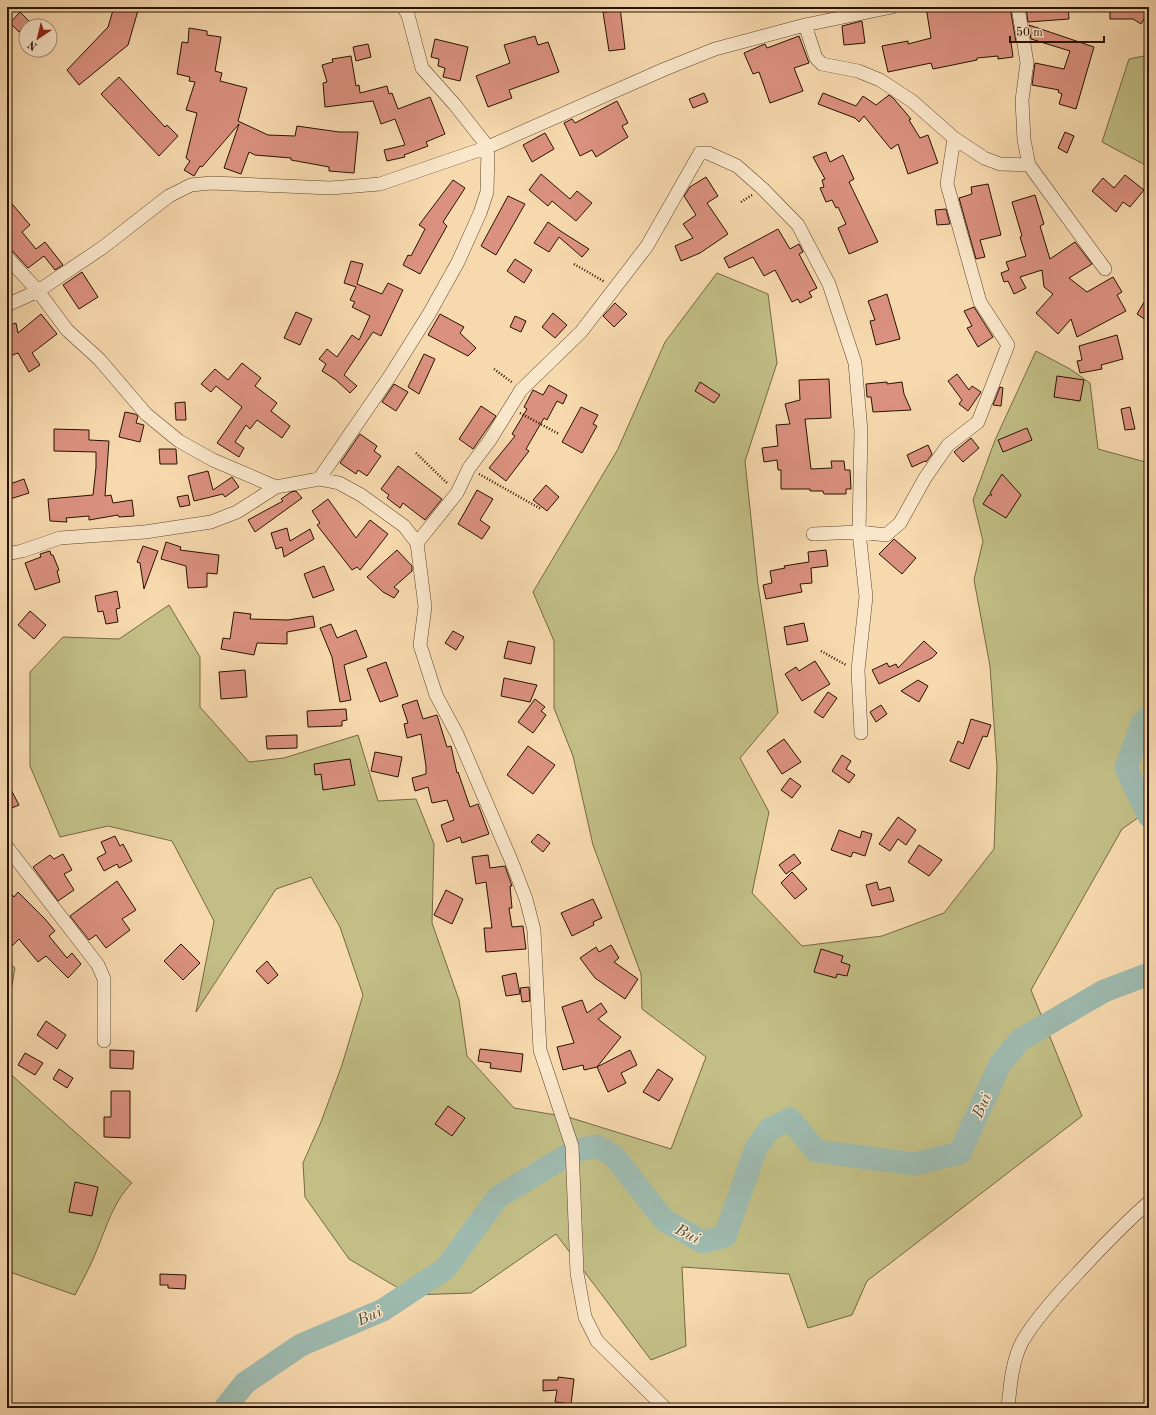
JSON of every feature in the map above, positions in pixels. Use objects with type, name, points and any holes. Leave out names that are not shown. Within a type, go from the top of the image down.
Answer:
[{"type":"street","points":[[319,479],[390,376],[458,262],[480,213],[487,192],[488,147],[455,105],[422,68],[408,15],[403,7]]},
{"type":"street","points":[[7,305],[38,291],[102,248],[169,196],[191,185],[210,183],[332,188],[380,184],[488,147],[665,69],[715,49],[806,26],[892,7]]},
{"type":"street","points":[[1018,7],[1027,63],[1022,100],[1024,140],[1029,165],[1105,270]]},
{"type":"street","points":[[806,26],[816,58],[822,64],[858,71],[880,80],[912,101],[954,138],[984,158],[1000,164],[1029,165]]},
{"type":"street","points":[[813,534],[859,532],[886,535],[900,523],[925,478],[948,445],[978,422],[1008,345],[980,302],[947,184],[954,138]]},
{"type":"street","points":[[417,543],[457,493],[469,468],[511,409],[521,390],[581,332],[616,288],[647,246],[700,153],[708,152],[737,166],[763,189],[798,225],[829,284],[855,363],[861,431],[859,532],[866,597],[858,670],[861,733]]},
{"type":"street","points":[[7,257],[38,291],[67,330],[99,359],[146,414],[179,441],[213,460],[276,487]]},
{"type":"street","points":[[7,554],[22,551],[60,538],[145,532],[211,522],[237,512],[276,487],[319,479],[339,483],[361,495],[404,526],[417,543],[425,607],[420,646],[436,695],[460,741],[493,816],[526,899],[534,930],[540,1050],[572,1146],[577,1273],[585,1317],[597,1341],[665,1408]]},
{"type":"street","points":[[7,847],[98,965],[104,979],[104,1041]]},
{"type":"street","points":[[1008,1408],[1016,1360],[1022,1343],[1031,1329],[1060,1292],[1118,1230],[1149,1202]]},
{"type":"path","points":[[574,264],[616,288]]},
{"type":"path","points":[[494,369],[521,390]]},
{"type":"path","points":[[511,409],[560,434]]},
{"type":"path","points":[[416,453],[457,493]]},
{"type":"path","points":[[469,468],[541,509]]},
{"type":"path","points":[[821,651],[858,670]]},
{"type":"shaded area","points":[[1149,55],[1149,172],[1147,166],[1102,142],[1129,59]]},
{"type":"shaded area","points":[[717,273],[768,294],[777,363],[745,461],[758,585],[778,713],[740,758],[769,812],[752,893],[802,946],[882,936],[944,913],[994,849],[997,767],[990,666],[974,580],[983,541],[973,500],[995,440],[1036,351],[1070,369],[1090,383],[1098,449],[1149,463],[1149,810],[1122,829],[1031,990],[1082,1116],[867,1281],[852,1315],[808,1328],[789,1274],[682,1267],[686,1346],[651,1360],[556,1234],[471,1293],[410,1295],[349,1259],[305,1197],[303,1163],[321,1122],[342,1065],[363,995],[340,927],[311,877],[276,889],[196,1012],[214,921],[172,841],[108,826],[60,837],[30,766],[30,672],[63,637],[119,639],[169,605],[200,657],[200,707],[249,762],[284,758],[358,735],[378,801],[416,799],[434,844],[432,923],[459,1000],[467,1056],[514,1108],[568,1117],[671,1149],[706,1057],[642,1009],[641,974],[593,845],[573,756],[554,708],[554,641],[533,592],[618,449],[665,342]]},
{"type":"shaded area","points":[[7,961],[15,968],[7,1013]]},
{"type":"shaded area","points":[[7,1071],[132,1183],[125,1191],[114,1209],[91,1264],[75,1295],[7,1271]]},
{"type":"building","points":[[114,7],[139,7],[128,45],[79,85],[67,70],[108,27]]},
{"type":"building","points":[[606,7],[620,7],[625,49],[609,51],[603,12],[607,12]]},
{"type":"building","points":[[926,7],[1010,7],[1016,42],[1011,42],[1013,57],[998,59],[998,56],[977,58],[977,60],[933,69],[931,63],[888,72],[882,46],[908,41],[908,44],[931,38]]},
{"type":"building","points":[[1026,7],[1068,7],[1069,19],[1028,22]]},
{"type":"building","points":[[1110,7],[1149,7],[1149,11],[1141,24],[1133,19],[1110,19]]},
{"type":"building","points":[[20,12],[26,18],[18,18],[18,31],[10,23]]},
{"type":"building","points":[[862,21],[865,43],[844,45],[842,26]]},
{"type":"building","points":[[1029,25],[1094,47],[1076,109],[1059,104],[1062,94],[1058,92],[1059,90],[1032,85],[1035,63],[1064,69],[1070,51],[1031,39]]},
{"type":"building","points":[[189,28],[207,31],[207,35],[221,37],[215,71],[222,73],[220,81],[247,88],[238,121],[268,135],[295,136],[297,126],[339,132],[358,132],[354,173],[329,171],[329,167],[291,160],[291,158],[255,155],[249,152],[241,174],[224,168],[239,124],[202,167],[200,166],[194,176],[184,170],[190,161],[186,158],[197,113],[186,110],[195,82],[189,81],[190,77],[177,74],[182,42],[188,43]]},
{"type":"building","points":[[535,36],[538,45],[548,42],[559,72],[509,90],[512,98],[488,107],[476,76],[510,63],[504,45]]},
{"type":"building","points":[[799,36],[809,63],[794,68],[803,91],[770,103],[759,72],[753,74],[744,53],[765,44],[767,48]]},
{"type":"building","points":[[435,39],[468,47],[460,81],[443,77],[445,68],[438,66],[439,59],[431,57]]},
{"type":"building","points":[[368,44],[371,57],[356,61],[353,47]]},
{"type":"building","points":[[351,56],[356,86],[359,85],[360,93],[387,86],[389,94],[392,93],[398,109],[430,97],[445,134],[426,142],[428,146],[404,155],[405,157],[387,161],[384,150],[405,145],[395,119],[381,124],[373,101],[325,107],[323,83],[327,82],[322,65],[333,62],[332,59]]},
{"type":"building","points":[[119,77],[165,127],[167,125],[178,136],[159,156],[101,94]]},
{"type":"building","points":[[704,93],[708,102],[693,108],[689,99]]},
{"type":"building","points":[[823,93],[856,106],[863,96],[876,105],[889,95],[911,119],[909,120],[920,138],[928,135],[938,163],[908,174],[898,144],[891,149],[864,116],[859,122],[855,118],[818,104]]},
{"type":"building","points":[[617,101],[628,123],[622,126],[628,137],[596,157],[592,150],[580,156],[564,123],[572,119],[575,123]]},
{"type":"building","points":[[1065,132],[1074,136],[1067,153],[1058,148]]},
{"type":"building","points":[[545,133],[554,149],[532,162],[523,145]]},
{"type":"building","points":[[826,152],[830,162],[843,155],[854,179],[849,182],[878,242],[849,254],[838,228],[846,224],[838,207],[836,208],[832,200],[826,202],[820,188],[824,187],[822,180],[825,179],[813,157]]},
{"type":"building","points":[[541,174],[570,199],[577,191],[592,203],[576,221],[552,201],[548,206],[529,190]]},
{"type":"building","points":[[1125,175],[1144,190],[1130,207],[1123,202],[1116,212],[1092,191],[1103,178],[1114,188]]},
{"type":"building","points":[[706,177],[718,196],[707,203],[728,234],[700,253],[681,261],[675,246],[693,238],[683,224],[696,215],[684,196],[690,187]]},
{"type":"building","points":[[453,180],[465,188],[443,222],[447,226],[420,274],[403,265],[408,255],[411,256],[425,229],[419,225]]},
{"type":"building","points":[[988,184],[1001,235],[980,240],[985,257],[976,259],[959,198],[972,194],[971,187]]},
{"type":"building","points":[[1035,195],[1044,224],[1040,226],[1050,259],[1075,242],[1092,264],[1069,278],[1087,292],[1113,277],[1122,292],[1117,295],[1126,311],[1077,337],[1071,319],[1058,334],[1036,313],[1053,294],[1044,287],[1042,270],[1020,277],[1026,288],[1014,294],[1008,281],[1004,282],[1001,273],[1009,270],[1006,262],[1026,256],[1012,202]]},
{"type":"building","points":[[508,196],[525,204],[496,255],[481,246]]},
{"type":"building","points":[[7,198],[30,225],[22,232],[36,249],[45,242],[63,265],[55,270],[44,256],[28,268],[7,245]]},
{"type":"building","points":[[946,209],[950,224],[937,225],[935,210]]},
{"type":"building","points":[[548,222],[589,249],[582,257],[559,237],[549,252],[534,243]]},
{"type":"building","points":[[778,229],[790,249],[799,244],[803,252],[799,254],[817,288],[809,292],[812,297],[800,303],[798,299],[792,302],[775,270],[764,276],[753,257],[729,268],[724,258]]},
{"type":"building","points":[[515,259],[532,270],[524,283],[507,271]]},
{"type":"building","points":[[351,261],[363,264],[357,284],[382,294],[388,283],[403,290],[381,336],[373,332],[344,375],[357,386],[350,393],[336,380],[322,371],[326,364],[319,359],[327,349],[337,357],[352,335],[359,340],[370,316],[352,307],[355,302],[350,300],[356,287],[344,283]]},
{"type":"building","points":[[82,272],[98,297],[79,309],[63,285]]},
{"type":"building","points":[[887,294],[900,339],[876,345],[870,321],[875,320],[868,301]]},
{"type":"building","points":[[1149,294],[1149,322],[1137,314]]},
{"type":"building","points":[[615,303],[627,314],[614,327],[603,316]]},
{"type":"building","points":[[974,307],[993,337],[978,347],[967,328],[972,326],[964,311]]},
{"type":"building","points":[[296,312],[312,319],[300,345],[284,338]]},
{"type":"building","points":[[553,313],[567,325],[555,338],[542,327]]},
{"type":"building","points":[[41,314],[57,334],[32,353],[40,365],[29,372],[18,353],[7,357],[7,326],[16,323],[18,333]]},
{"type":"building","points":[[440,314],[464,327],[460,333],[476,348],[468,356],[428,335]]},
{"type":"building","points":[[515,316],[526,321],[521,332],[510,327]]},
{"type":"building","points":[[1117,335],[1123,359],[1101,365],[1102,369],[1080,373],[1077,361],[1082,360],[1079,346]]},
{"type":"building","points":[[424,354],[435,359],[419,394],[408,387]]},
{"type":"building","points":[[242,363],[261,378],[255,386],[277,403],[271,411],[290,426],[282,438],[257,420],[250,429],[246,425],[235,442],[244,448],[239,457],[217,443],[242,407],[216,386],[211,392],[201,384],[215,369],[228,380]]},
{"type":"building","points":[[957,374],[969,390],[972,386],[981,392],[968,411],[959,404],[962,400],[948,381]]},
{"type":"building","points":[[1057,376],[1084,380],[1080,401],[1054,397]]},
{"type":"building","points":[[829,379],[831,418],[805,419],[811,469],[832,468],[831,461],[844,461],[845,470],[850,470],[851,489],[846,489],[846,494],[824,494],[823,491],[810,491],[810,489],[781,489],[781,470],[778,470],[777,460],[764,462],[762,448],[778,446],[776,425],[790,424],[785,404],[800,400],[799,380]]},
{"type":"building","points":[[700,382],[720,395],[714,403],[695,391]]},
{"type":"building","points":[[887,382],[887,384],[902,382],[904,394],[911,410],[873,412],[871,397],[867,397],[866,384]]},
{"type":"building","points":[[394,384],[408,392],[396,411],[382,402]]},
{"type":"building","points":[[549,385],[567,395],[563,404],[557,401],[547,420],[544,418],[526,449],[529,451],[506,481],[489,468],[515,436],[512,434],[527,409],[524,407],[533,390],[543,395]]},
{"type":"building","points":[[1000,387],[1003,388],[1001,406],[993,405]]},
{"type":"building","points":[[185,402],[186,420],[176,420],[175,403]]},
{"type":"building","points":[[481,406],[496,416],[473,449],[459,439]]},
{"type":"building","points":[[581,407],[598,415],[593,424],[597,426],[582,453],[562,442]]},
{"type":"building","points":[[1130,407],[1135,429],[1125,430],[1121,409]]},
{"type":"building","points":[[125,412],[138,416],[136,423],[144,425],[140,442],[119,437]]},
{"type":"building","points":[[1027,428],[1032,440],[1003,452],[998,440]]},
{"type":"building","points":[[54,429],[89,430],[89,440],[109,441],[105,496],[111,495],[113,503],[132,500],[134,516],[119,517],[118,515],[89,520],[89,516],[66,518],[67,522],[50,521],[48,499],[93,495],[96,467],[96,452],[54,451]]},
{"type":"building","points":[[360,434],[377,446],[374,451],[381,456],[367,476],[358,470],[356,474],[340,463]]},
{"type":"building","points":[[971,438],[979,448],[963,462],[954,452]]},
{"type":"building","points":[[928,445],[932,454],[926,462],[925,461],[912,467],[907,455]]},
{"type":"building","points":[[159,449],[176,449],[177,464],[160,464]]},
{"type":"building","points":[[398,466],[442,499],[425,520],[403,503],[400,508],[387,498],[389,495],[381,489]]},
{"type":"building","points":[[208,471],[213,490],[232,477],[239,487],[225,497],[223,494],[194,501],[188,476]]},
{"type":"building","points":[[1002,474],[1021,495],[1006,518],[983,504],[989,495],[992,495],[990,493]]},
{"type":"building","points":[[24,479],[29,493],[7,500],[7,485]]},
{"type":"building","points":[[546,485],[559,497],[547,511],[533,500]]},
{"type":"building","points":[[477,490],[493,499],[480,520],[490,527],[482,539],[458,524]]},
{"type":"building","points":[[296,491],[302,498],[255,532],[248,520],[283,501],[281,499],[291,492]]},
{"type":"building","points":[[188,495],[190,505],[180,507],[177,497]]},
{"type":"building","points":[[328,499],[356,538],[370,520],[388,534],[360,570],[357,567],[352,570],[317,525],[320,523],[312,511]]},
{"type":"building","points":[[287,528],[290,541],[310,529],[314,539],[284,557],[282,547],[276,549],[271,533]]},
{"type":"building","points":[[894,539],[916,558],[902,574],[879,554]]},
{"type":"building","points":[[166,542],[181,547],[180,550],[219,555],[217,574],[207,573],[207,587],[188,588],[186,566],[161,559]]},
{"type":"building","points":[[143,546],[158,551],[144,589],[140,563],[137,562]]},
{"type":"building","points":[[397,550],[412,566],[412,571],[394,587],[399,591],[394,598],[383,592],[367,577]]},
{"type":"building","points":[[826,550],[828,566],[811,568],[812,583],[800,584],[802,592],[766,599],[763,585],[772,583],[770,571],[785,568],[784,566],[809,562],[808,552]]},
{"type":"building","points":[[50,551],[59,570],[57,571],[60,582],[35,590],[25,563],[41,557],[40,554]]},
{"type":"building","points":[[324,566],[334,590],[313,598],[304,574]]},
{"type":"building","points":[[117,591],[120,608],[116,609],[118,622],[106,624],[103,611],[98,612],[95,596]]},
{"type":"building","points":[[30,611],[46,625],[34,639],[18,625]]},
{"type":"building","points":[[234,612],[251,614],[250,619],[288,620],[313,616],[315,627],[287,632],[287,644],[257,643],[254,655],[221,649],[223,638],[230,639]]},
{"type":"building","points":[[804,623],[808,641],[787,645],[784,627]]},
{"type":"building","points":[[331,624],[337,638],[356,630],[367,657],[344,665],[351,700],[340,702],[332,657],[320,628]]},
{"type":"building","points":[[453,631],[464,637],[456,650],[445,643]]},
{"type":"building","points":[[508,641],[535,647],[531,664],[504,658]]},
{"type":"building","points":[[924,641],[937,653],[932,658],[879,684],[872,670],[887,663],[889,667],[896,664],[898,668]]},
{"type":"building","points":[[815,661],[830,684],[802,701],[785,674],[796,667],[799,671]]},
{"type":"building","points":[[386,662],[398,696],[380,702],[367,669]]},
{"type":"building","points":[[245,670],[247,697],[221,699],[219,672]]},
{"type":"building","points":[[504,678],[537,685],[530,702],[501,696]]},
{"type":"building","points":[[918,680],[928,686],[919,702],[901,691]]},
{"type":"building","points":[[828,692],[837,698],[823,718],[814,712]]},
{"type":"building","points":[[535,699],[545,707],[541,711],[546,715],[533,733],[518,722]]},
{"type":"building","points":[[417,700],[423,719],[437,715],[447,747],[451,746],[457,773],[458,772],[470,807],[478,804],[489,834],[462,843],[460,837],[447,842],[441,825],[454,820],[447,800],[432,803],[428,787],[415,791],[412,778],[426,774],[426,766],[421,734],[407,738],[404,724],[408,723],[402,705]]},
{"type":"building","points":[[881,705],[887,714],[876,722],[870,712]]},
{"type":"building","points":[[346,709],[347,720],[342,721],[342,726],[308,727],[307,711]]},
{"type":"building","points":[[971,719],[991,725],[987,737],[983,736],[969,769],[950,761],[958,741],[963,744]]},
{"type":"building","points":[[297,735],[297,748],[267,749],[266,736]]},
{"type":"building","points":[[784,739],[801,762],[782,774],[767,751]]},
{"type":"building","points":[[528,746],[555,765],[533,794],[507,775]]},
{"type":"building","points":[[375,752],[402,757],[398,777],[371,771]]},
{"type":"building","points":[[842,755],[851,761],[846,769],[855,775],[849,783],[832,771]]},
{"type":"building","points":[[350,759],[355,785],[323,790],[321,774],[315,775],[314,764]]},
{"type":"building","points":[[790,778],[801,786],[792,798],[781,790]]},
{"type":"building","points":[[7,782],[19,805],[7,810]]},
{"type":"building","points":[[898,817],[916,830],[906,845],[898,839],[890,851],[879,844]]},
{"type":"building","points":[[839,830],[860,838],[862,831],[872,834],[865,856],[853,852],[851,857],[831,850]]},
{"type":"building","points":[[538,834],[550,843],[543,852],[531,842]]},
{"type":"building","points":[[115,836],[120,846],[123,844],[132,861],[119,868],[117,864],[104,871],[97,858],[106,853],[101,842]]},
{"type":"building","points":[[919,845],[942,860],[929,876],[908,862]]},
{"type":"building","points":[[63,854],[72,870],[64,874],[74,890],[58,901],[33,867],[50,855],[54,859]]},
{"type":"building","points":[[794,854],[801,863],[786,874],[779,865]]},
{"type":"building","points":[[488,855],[490,868],[505,866],[512,886],[510,886],[512,908],[509,908],[512,927],[523,926],[526,949],[486,952],[484,928],[492,928],[486,882],[476,884],[472,857]]},
{"type":"building","points":[[792,872],[807,889],[795,899],[781,883]]},
{"type":"building","points":[[117,881],[136,910],[122,919],[130,930],[106,948],[96,935],[89,940],[70,916]]},
{"type":"building","points":[[877,882],[879,890],[890,887],[894,901],[872,906],[866,885]]},
{"type":"building","points":[[7,889],[14,897],[18,892],[45,919],[55,931],[49,936],[67,958],[72,953],[81,964],[68,978],[46,956],[38,962],[19,939],[7,951]]},
{"type":"building","points":[[446,890],[463,899],[452,924],[434,915]]},
{"type":"building","points":[[593,899],[602,918],[593,922],[594,925],[572,936],[561,913]]},
{"type":"building","points":[[181,944],[200,963],[183,980],[164,961]]},
{"type":"building","points":[[611,945],[619,958],[614,962],[638,979],[625,999],[595,978],[580,958],[596,947],[599,952]]},
{"type":"building","points":[[821,949],[843,956],[841,962],[850,965],[847,976],[837,974],[836,978],[814,972]]},
{"type":"building","points":[[267,961],[278,975],[268,984],[256,971]]},
{"type":"building","points":[[516,973],[520,994],[506,996],[502,976]]},
{"type":"building","points":[[529,987],[530,1001],[522,1002],[520,988]]},
{"type":"building","points":[[582,1000],[587,1013],[601,1003],[607,1012],[598,1019],[621,1037],[597,1067],[584,1070],[583,1065],[563,1070],[557,1047],[574,1043],[562,1007]]},
{"type":"building","points":[[46,1021],[66,1035],[57,1049],[37,1035]]},
{"type":"building","points":[[480,1049],[523,1054],[521,1072],[490,1068],[491,1063],[478,1061]]},
{"type":"building","points":[[110,1050],[134,1051],[133,1069],[110,1068]]},
{"type":"building","points":[[630,1050],[637,1065],[621,1073],[626,1083],[608,1092],[597,1067]]},
{"type":"building","points":[[25,1053],[43,1063],[35,1075],[18,1065]]},
{"type":"building","points":[[59,1069],[73,1078],[67,1088],[53,1079]]},
{"type":"building","points":[[658,1069],[673,1079],[659,1101],[643,1092]]},
{"type":"building","points":[[111,1091],[130,1091],[130,1138],[104,1137],[104,1117],[111,1117]]},
{"type":"building","points":[[448,1106],[465,1118],[452,1136],[435,1124]]},
{"type":"building","points":[[75,1182],[98,1187],[92,1216],[69,1212]]},
{"type":"building","points":[[160,1274],[186,1275],[185,1289],[168,1288],[168,1285],[160,1285]]},
{"type":"building","points":[[558,1377],[574,1379],[571,1404],[555,1402],[557,1390],[543,1391],[543,1380],[558,1380]]},
{"type":"waterway","name":"Bui","points":[[1149,717],[1142,723],[1126,768],[1149,816]]},
{"type":"waterway","name":"Bui","points":[[225,1408],[245,1383],[301,1345],[383,1310],[445,1269],[498,1197],[574,1151],[596,1146],[614,1156],[664,1220],[703,1242],[725,1236],[756,1148],[770,1129],[790,1119],[816,1151],[914,1164],[960,1153],[1000,1064],[1020,1040],[1104,991],[1149,974]]}]
